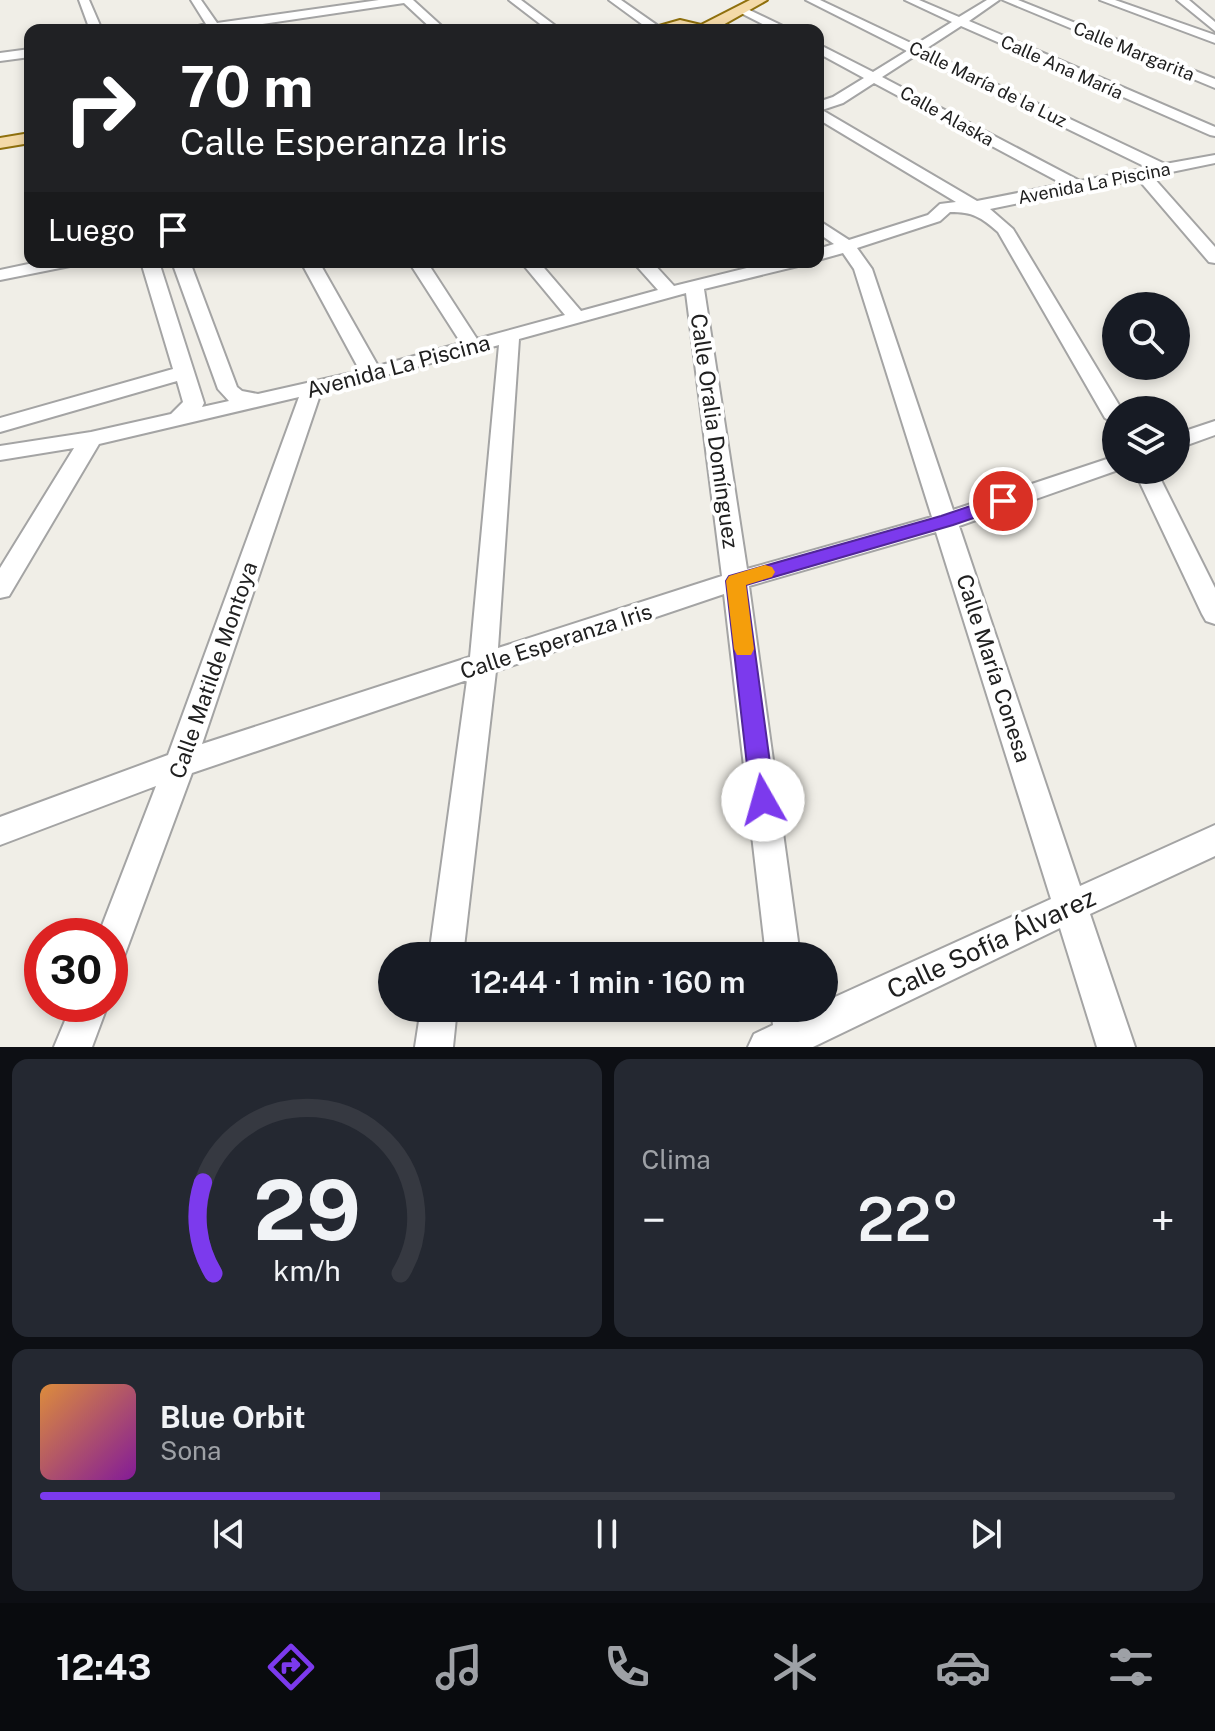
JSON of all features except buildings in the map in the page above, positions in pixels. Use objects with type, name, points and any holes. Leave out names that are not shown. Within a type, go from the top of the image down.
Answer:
[{"type":"main road","points":[[683,24],[737,3],[760,0]]},
{"type":"main road","points":[[711,24],[737,3]]},
{"type":"main road","points":[[0,143],[24,139]]},
{"type":"main road","points":[[0,152],[24,148]]},
{"type":"street","points":[[84,0],[94,24]]},
{"type":"street","points":[[196,0],[212,24]]},
{"type":"street","points":[[302,0],[318,16]]},
{"type":"street","points":[[249,24],[318,16],[405,0],[433,24]]},
{"type":"street","points":[[514,0],[547,24]]},
{"type":"street","points":[[614,0],[646,24]]},
{"type":"street","points":[[632,0],[678,24]]},
{"type":"street","name":"Calle María de la Luz","points":[[811,0],[1163,169]]},
{"type":"street","name":"Calle Ana María","points":[[910,0],[1215,132]]},
{"type":"street","points":[[824,105],[838,100],[994,0]]},
{"type":"street","name":"Calle Margarita","points":[[1008,0],[1215,84]]},
{"type":"street","points":[[1105,0],[1215,39]]},
{"type":"street","points":[[1182,0],[1215,28]]},
{"type":"street","points":[[737,3],[773,24]]},
{"type":"street","name":"Calle Alaska","points":[[824,51],[1076,185]]},
{"type":"street","points":[[0,57],[24,54]]},
{"type":"street","points":[[824,117],[998,222],[1012,238],[1103,396]]},
{"type":"street","points":[[824,131],[930,199],[936,207],[934,218]]},
{"type":"street","name":"Avenida La Piscina","points":[[824,253],[934,218],[946,207],[973,207],[1215,159]]},
{"type":"street","points":[[1141,173],[1215,258]]},
{"type":"street","points":[[824,229],[848,247]]},
{"type":"street","name":"Calle María Conesa","points":[[848,247],[868,281],[1116,1047]]},
{"type":"street","points":[[0,275],[34,268]]},
{"type":"street","points":[[152,268],[194,403]]},
{"type":"street","points":[[183,268],[231,393]]},
{"type":"street","points":[[313,268],[372,374]]},
{"type":"street","points":[[422,268],[473,347]]},
{"type":"street","points":[[535,268],[577,318]]},
{"type":"street","points":[[651,268],[682,289]]},
{"type":"street","name":"Avenida La Piscina","points":[[0,453],[91,439],[312,389],[754,268]]},
{"type":"street","name":"Calle Oralia Domínguez","points":[[682,289],[735,581],[781,942]]},
{"type":"street","points":[[448,942],[483,665],[510,336]]},
{"type":"street","points":[[0,425],[183,373]]},
{"type":"street","name":"Calle Matilde Montoya","points":[[122,918],[180,764],[312,389]]},
{"type":"street","points":[[178,419],[194,403],[215,402],[231,393],[259,400]]},
{"type":"street","points":[[1190,437],[1215,428]]},
{"type":"street","points":[[0,589],[91,439]]},
{"type":"street","name":"Calle Esperanza Iris","points":[[0,831],[180,764],[735,581],[947,521],[1102,468]]},
{"type":"street","points":[[1152,484],[1215,614]]},
{"type":"street","name":"Calle Sofía Álvarez","points":[[786,1034],[1215,840]]},
{"type":"street","points":[[73,1047],[83,1022]]},
{"type":"street","points":[[434,1047],[437,1022]]},
{"type":"slow traffic","points":[[744,649],[735,581],[765,572]]},
{"type":"route","points":[[763,800],[735,581],[947,521],[1003,501]]}]
